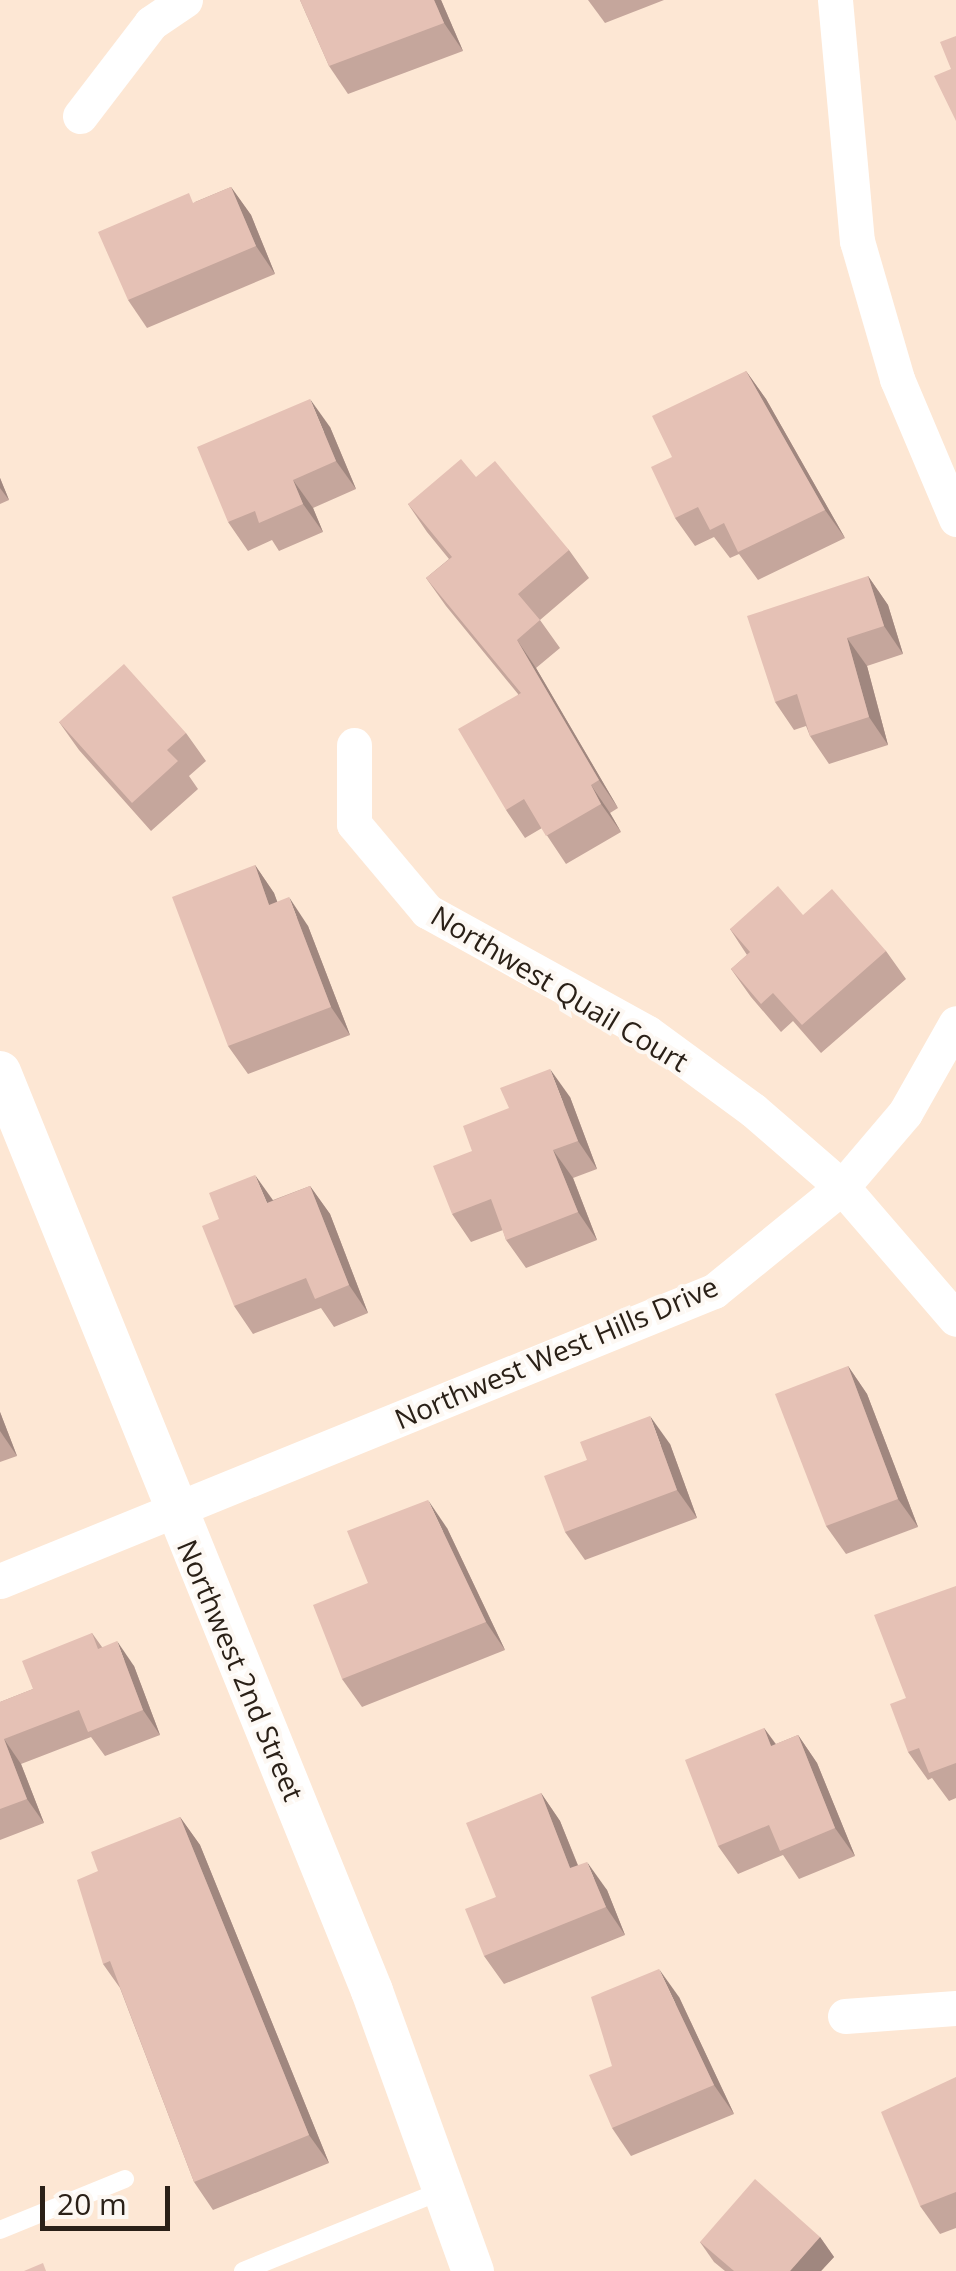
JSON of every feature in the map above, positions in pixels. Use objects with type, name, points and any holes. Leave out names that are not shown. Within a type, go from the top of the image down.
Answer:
[{"type":"street","points":[[80,116],[150,23],[185,0]]},
{"type":"street","points":[[835,0],[857,241],[897,378],[956,520]]},
{"type":"street","name":"Northwest Quail Court","points":[[354,744],[354,824],[427,910],[648,1033],[842,1187],[956,1319]]},
{"type":"street","name":"Northwest West Hills Drive","points":[[0,1581],[714,1291],[842,1187],[905,1113],[956,1023]]},
{"type":"street","name":"Northwest 2nd Street","points":[[0,1072],[174,1511],[372,1992],[473,2271]]},
{"type":"street","points":[[845,2016],[956,2008]]},
{"type":"lane","points":[[0,2230],[124,2179]]},
{"type":"lane","points":[[243,2271],[441,2191]]},
{"type":"building","points":[[300,0],[434,0],[444,23],[329,66]]},
{"type":"building","points":[[956,36],[956,121],[934,76],[951,69],[940,42]]},
{"type":"building","points":[[231,187],[256,246],[128,300],[98,232],[189,193],[193,203]]},
{"type":"building","points":[[746,371],[825,510],[738,552],[724,523],[710,530],[698,507],[675,518],[651,467],[672,457],[652,416]]},
{"type":"building","points":[[310,399],[336,461],[293,480],[303,504],[259,523],[255,511],[228,522],[197,447]]},
{"type":"building","points":[[461,459],[476,477],[495,461],[569,550],[518,594],[540,620],[517,640],[599,780],[591,785],[601,804],[546,836],[524,799],[506,810],[458,729],[521,693],[426,578],[452,557],[408,504]]},
{"type":"building","points":[[868,576],[884,626],[847,638],[869,717],[810,736],[797,694],[775,702],[747,616]]},
{"type":"building","points":[[124,664],[186,733],[167,750],[178,761],[132,803],[59,722]]},
{"type":"building","points":[[255,865],[269,905],[289,897],[331,1007],[228,1046],[172,897]]},
{"type":"building","points":[[778,886],[803,915],[832,889],[886,951],[802,1025],[773,993],[761,1004],[731,969],[750,952],[730,929]]},
{"type":"building","points":[[550,1069],[578,1141],[553,1150],[578,1212],[506,1240],[491,1199],[452,1214],[433,1166],[472,1151],[463,1126],[509,1108],[500,1088]]},
{"type":"building","points":[[255,1175],[267,1203],[310,1186],[349,1285],[315,1299],[306,1278],[234,1306],[202,1226],[219,1219],[209,1193]]},
{"type":"building","points":[[848,1366],[898,1499],[826,1526],[775,1394]]},
{"type":"building","points":[[650,1416],[677,1490],[565,1532],[544,1476],[587,1460],[580,1442]]},
{"type":"building","points":[[428,1500],[486,1622],[342,1679],[313,1605],[368,1583],[347,1531]]},
{"type":"building","points":[[956,1586],[956,1763],[929,1773],[919,1748],[908,1752],[890,1704],[906,1698],[874,1615]]},
{"type":"building","points":[[92,1633],[98,1649],[117,1641],[143,1710],[88,1732],[79,1710],[4,1739],[27,1799],[0,1809],[0,1702],[33,1689],[22,1661]]},
{"type":"building","points":[[764,1728],[771,1746],[798,1735],[835,1828],[780,1851],[769,1825],[718,1846],[685,1760]]},
{"type":"building","points":[[541,1793],[570,1868],[587,1862],[606,1907],[484,1956],[465,1909],[496,1897],[466,1823]]},
{"type":"building","points":[[180,1817],[309,2135],[194,2182],[110,1961],[103,1964],[77,1880],[98,1871],[91,1852]]},
{"type":"building","points":[[659,1969],[714,2085],[612,2128],[589,2075],[612,2066],[591,1997]]},
{"type":"building","points":[[956,2077],[956,2192],[920,2206],[881,2112]]},
{"type":"building","points":[[755,2179],[820,2237],[790,2271],[734,2271],[700,2242]]},
{"type":"building","points":[[43,2263],[46,2271],[24,2271]]}]
